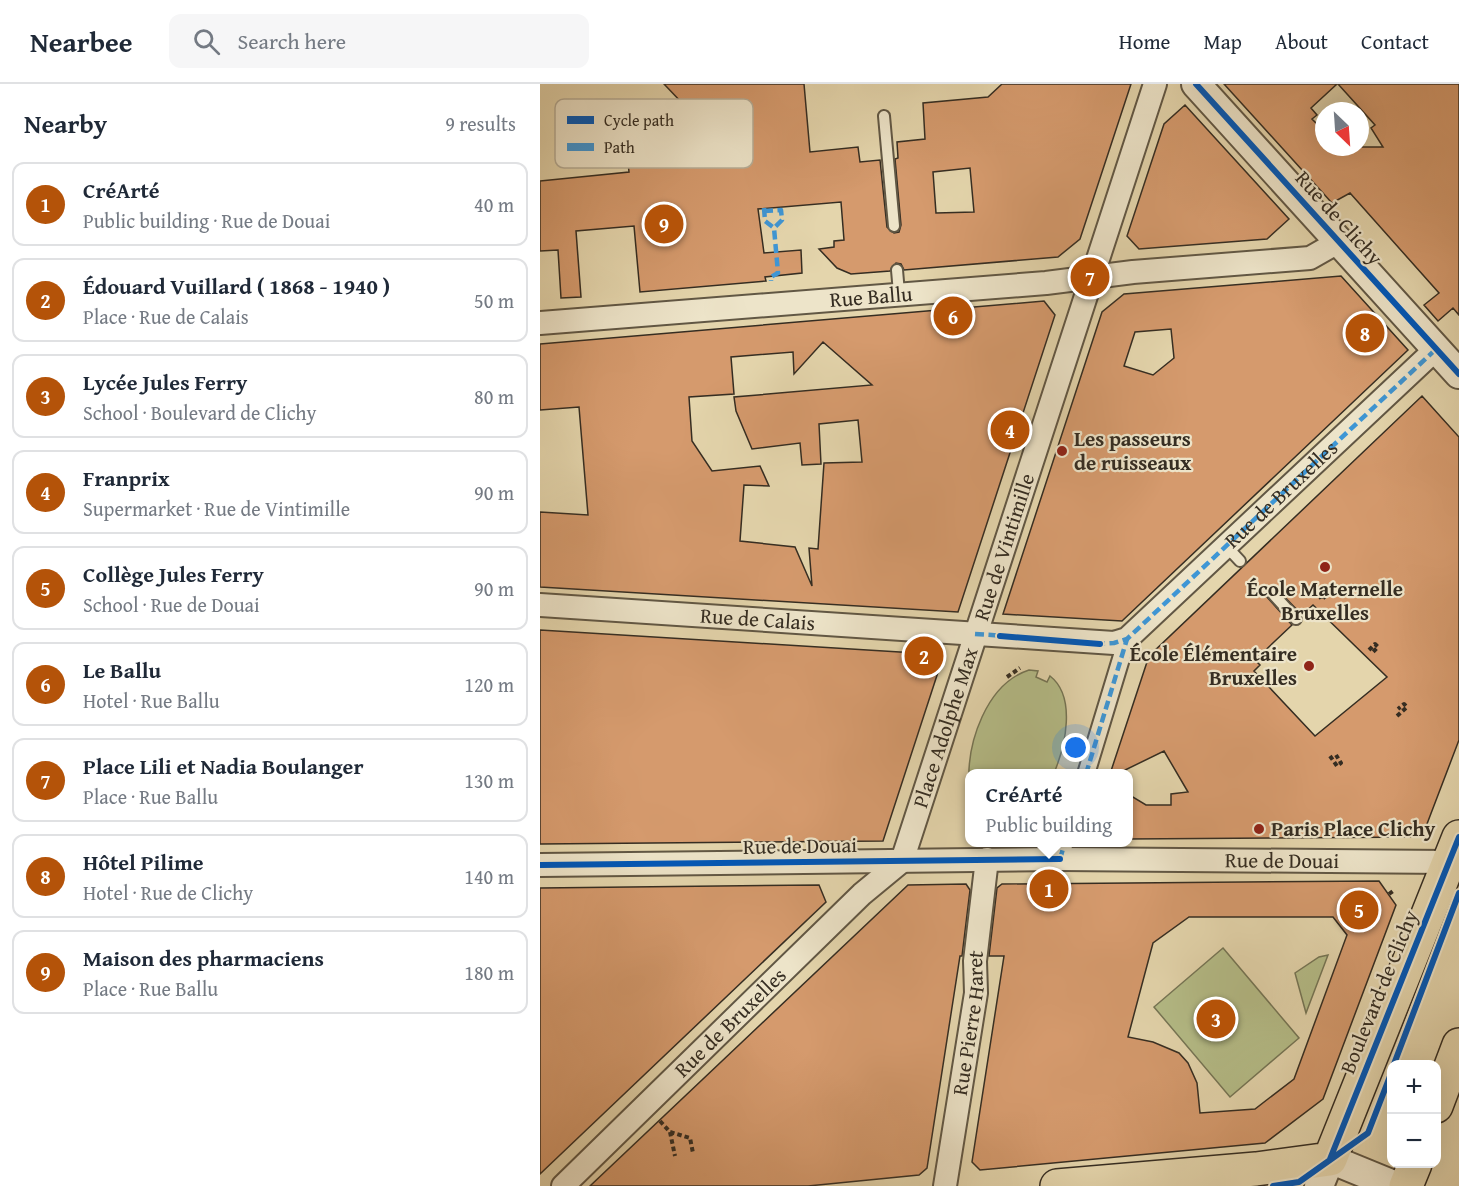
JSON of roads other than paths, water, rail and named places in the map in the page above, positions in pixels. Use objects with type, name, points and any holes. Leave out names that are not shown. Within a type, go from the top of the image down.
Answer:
[{"type":"main road","name":"Boulevard de Clichy","points":[[1324,1173],[1454,850]]},
{"type":"main road","points":[[1441,1095],[1459,1045]]},
{"type":"main road","points":[[1406,1186],[1413,1168]]},
{"type":"main road","points":[[1057,1186],[1256,1169],[1324,1173]]},
{"type":"street","name":"Rue de Vintimille","points":[[975,634],[1155,84]]},
{"type":"street","name":"Rue de Clichy","points":[[1196,84],[1459,374]]},
{"type":"street","name":"Rue Ballu","points":[[540,323],[1046,283],[1094,276],[1310,258],[1322,254],[1338,242]]},
{"type":"street","name":"Rue de Bruxelles","points":[[1127,639],[1233,554],[1436,349]]},
{"type":"street","name":"Rue de Calais","points":[[540,605],[975,634]]},
{"type":"street","name":"Place Adolphe Max","points":[[902,861],[975,634],[1100,644],[1127,639]]},
{"type":"street","points":[[1088,769],[1127,639]]},
{"type":"street","name":"Rue de Douai","points":[[540,865],[987,859],[1063,851],[1454,850]]},
{"type":"street","name":"Rue Pierre Haret","points":[[945,1186],[976,993],[975,961],[987,859]]},
{"type":"street","name":"Rue de Bruxelles","points":[[563,1186],[862,894],[902,861]]},
{"type":"street","points":[[1324,1173],[1396,1186]]},
{"type":"lane","points":[[884,116],[894,226]]},
{"type":"lane","points":[[897,270],[899,293]]},
{"type":"lane","points":[[1274,595],[1296,619]]},
{"type":"lane","points":[[1245,1182],[1324,1173]]},
{"type":"place","name":"Maison des pharmaciens","points":[[664,224]]},
{"type":"place","name":"Place Lili et Nadia Boulanger","points":[[1090,277]]},
{"type":"place","name":"Le Ballu","points":[[953,316]]},
{"type":"place","name":"Hôtel Pilime","points":[[1365,333]]},
{"type":"place","name":"Franprix","points":[[1010,430]]},
{"type":"place","name":"Les passeurs de ruisseaux","points":[[1062,451]]},
{"type":"place","name":"École Maternelle Bruxelles","points":[[1325,567]]},
{"type":"place","name":"Édouard Vuillard ( 1868 - 1940 )","points":[[924,656]]},
{"type":"place","name":"École Élémentaire Bruxelles","points":[[1309,666]]},
{"type":"place","name":"Paris Place Clichy","points":[[1259,829]]},
{"type":"place","name":"CréArté","points":[[1049,889]]},
{"type":"place","name":"Collège Jules Ferry","points":[[1359,910]]},
{"type":"place","name":"Lycée Jules Ferry","points":[[1216,1019]]}]
